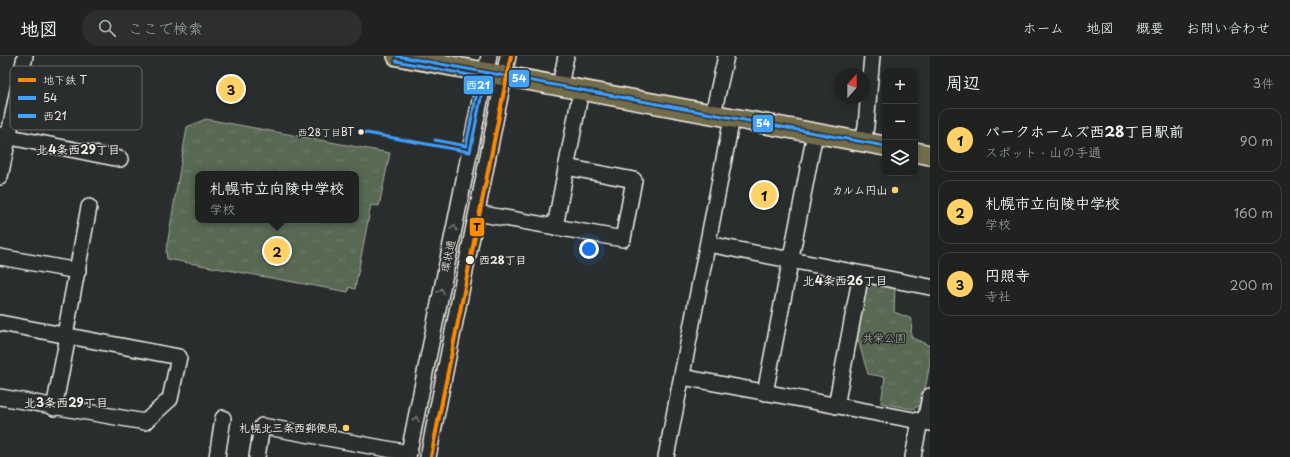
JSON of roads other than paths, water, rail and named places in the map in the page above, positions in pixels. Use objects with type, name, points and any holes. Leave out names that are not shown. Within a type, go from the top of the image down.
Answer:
[{"type":"main road","points":[[397,56],[487,64],[505,76],[882,145]]},
{"type":"street","points":[[22,66],[25,56]]},
{"type":"street","name":"環状通","points":[[428,457],[508,56]]},
{"type":"street","points":[[560,86],[566,56]]},
{"type":"street","points":[[713,114],[726,56]]},
{"type":"street","points":[[863,142],[866,126],[872,56]]},
{"type":"street","name":"環状通","points":[[409,455],[487,64]]},
{"type":"street","points":[[555,227],[581,90]]},
{"type":"street","points":[[0,177],[4,136],[10,113]]},
{"type":"street","points":[[666,457],[732,118]]},
{"type":"street","points":[[765,393],[815,133]]},
{"type":"street","points":[[4,136],[120,159]]},
{"type":"street","points":[[477,213],[622,239],[634,180],[566,167]]},
{"type":"street","points":[[54,408],[89,207]]},
{"type":"street","points":[[708,244],[930,287]]},
{"type":"street","points":[[0,257],[78,271]]},
{"type":"street","points":[[836,406],[861,274]]},
{"type":"street","points":[[0,323],[179,357],[170,399],[145,422],[54,408],[0,397]]},
{"type":"street","points":[[682,377],[925,422]]},
{"type":"street","points":[[913,457],[925,422],[930,396]]},
{"type":"street","points":[[217,457],[223,418]]},
{"type":"street","points":[[257,457],[262,426],[409,455]]},
{"type":"metro line","name":"T","points":[[431,457],[511,56]]},
{"type":"place","name":"円照寺","points":[[231,89]]},
{"type":"place","name":"西28丁目BT","points":[[361,132]]},
{"type":"place","name":"カルム円山","points":[[895,190]]},
{"type":"place","name":"パークホームズ西28丁目駅前","points":[[764,195]]},
{"type":"place","name":"札幌市立向陵中学校","points":[[277,251]]},
{"type":"place","name":"西28丁目","points":[[470,260]]},
{"type":"place","name":"札幌北三条西郵便局","points":[[346,428]]},
{"type":"district","name":"北4条西29丁目","points":[[78,150]]},
{"type":"district","name":"北4条西26丁目","points":[[845,281]]},
{"type":"district","name":"北3条西29丁目","points":[[66,403]]},
{"type":"park label","name":"共栄公園","points":[[884,338]]}]
